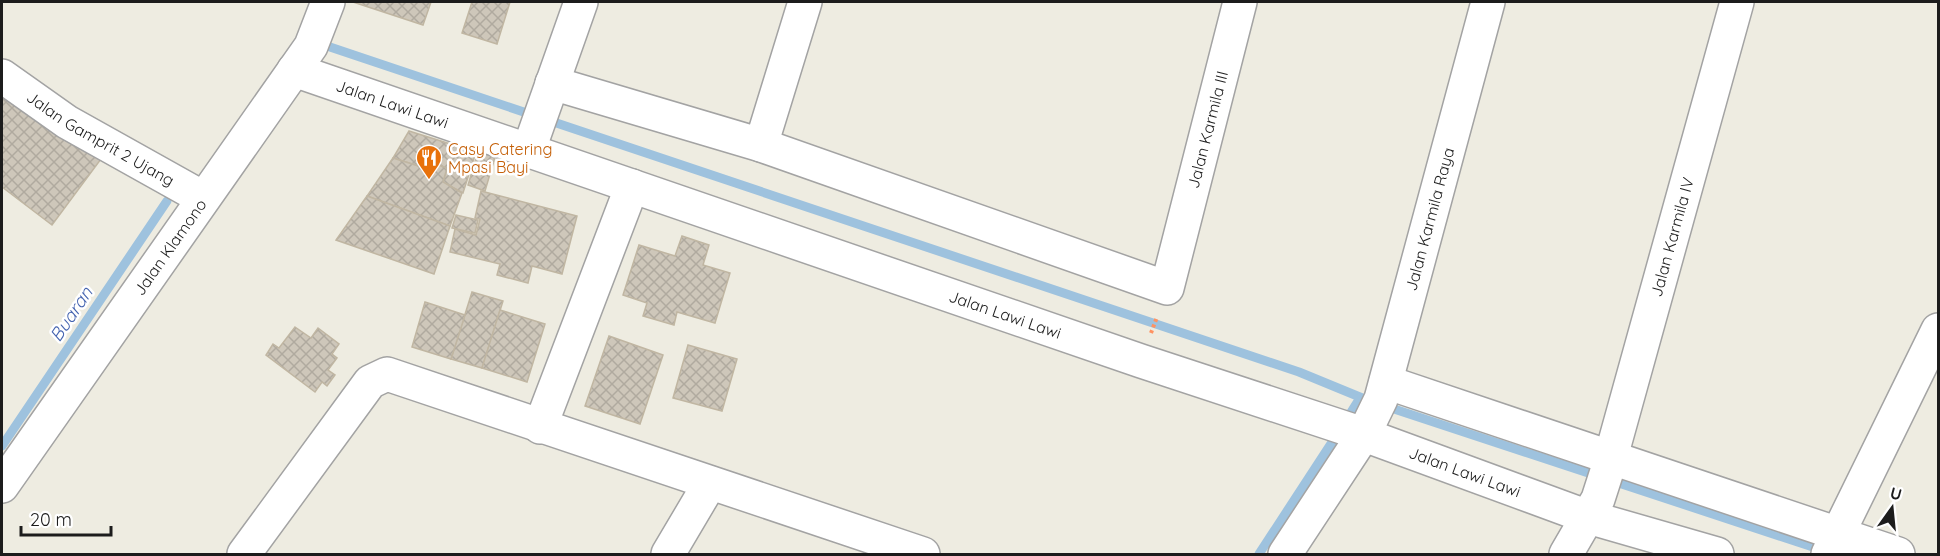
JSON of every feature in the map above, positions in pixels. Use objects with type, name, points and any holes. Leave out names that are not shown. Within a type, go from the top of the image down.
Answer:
[{"type":"street","name":"Jalan Klamono","points":[[2,486],[311,46],[328,2]]},
{"type":"street","points":[[581,2],[540,119],[761,145],[805,2]]},
{"type":"street","name":"Jalan Karmila III","points":[[761,145],[1167,288],[1240,2]]},
{"type":"street","name":"Jalan Karmila Raya","points":[[1285,555],[1372,412],[1488,2]]},
{"type":"street","name":"Jalan Karmila IV","points":[[1566,555],[1601,486],[1737,2]]},
{"type":"street","name":"Jalan Lawi Lawi","points":[[294,70],[540,119],[632,186],[1141,361],[1321,420],[1372,412],[1601,486],[1717,555]]},
{"type":"street","name":"Jalan Gamprit 2 Ujang","points":[[2,76],[68,122],[203,198]]},
{"type":"street","points":[[540,427],[632,186]]},
{"type":"street","points":[[1834,542],[1938,331]]},
{"type":"street","points":[[252,553],[370,382],[387,374],[919,554]]},
{"type":"street","points":[[1372,412],[1601,486],[1834,542],[1898,555]]},
{"type":"street","points":[[668,555],[710,483]]},
{"type":"path","points":[[1150,336],[1159,309]]},
{"type":"building","points":[[353,2],[431,2],[423,25]]},
{"type":"building","points":[[472,2],[510,2],[497,44],[462,33]]},
{"type":"building","points":[[2,78],[104,155],[52,225],[2,187]]},
{"type":"building","points":[[409,131],[476,152],[463,193],[443,182],[447,168],[429,162],[425,168],[393,158]]},
{"type":"building","points":[[478,152],[495,157],[485,191],[468,185]]},
{"type":"building","points":[[393,158],[425,168],[429,162],[447,168],[443,182],[462,193],[450,226],[367,196]]},
{"type":"building","points":[[481,191],[577,216],[562,274],[532,266],[528,283],[497,275],[500,264],[450,252],[455,229],[476,235],[480,219],[475,218]]},
{"type":"building","points":[[367,196],[450,226],[434,274],[336,240]]},
{"type":"building","points":[[456,215],[478,220],[475,233],[452,228]]},
{"type":"building","points":[[682,236],[709,245],[703,265],[730,273],[715,323],[677,312],[674,325],[643,316],[647,303],[623,295],[639,245],[675,256]]},
{"type":"building","points":[[472,292],[503,301],[482,368],[451,359]]},
{"type":"building","points":[[425,302],[465,315],[451,359],[412,347]]},
{"type":"building","points":[[500,310],[545,324],[527,382],[482,368]]},
{"type":"building","points":[[295,327],[311,338],[318,328],[339,344],[332,354],[337,358],[328,370],[335,375],[327,386],[322,382],[315,392],[266,355],[273,344],[279,348]]},
{"type":"building","points":[[609,336],[663,355],[640,424],[585,406]]},
{"type":"building","points":[[688,345],[737,359],[722,411],[673,398]]},
{"type":"waterway","points":[[330,47],[1299,372],[1372,402]]},
{"type":"waterway","name":"Buaran","points":[[2,446],[167,201]]},
{"type":"waterway","points":[[1345,422],[1360,398]]},
{"type":"waterway","points":[[1385,406],[1822,550]]},
{"type":"waterway","points":[[1259,554],[1338,433]]},
{"type":"place","name":"Casy Catering Mpasi Bayi","points":[[429,181]]}]
